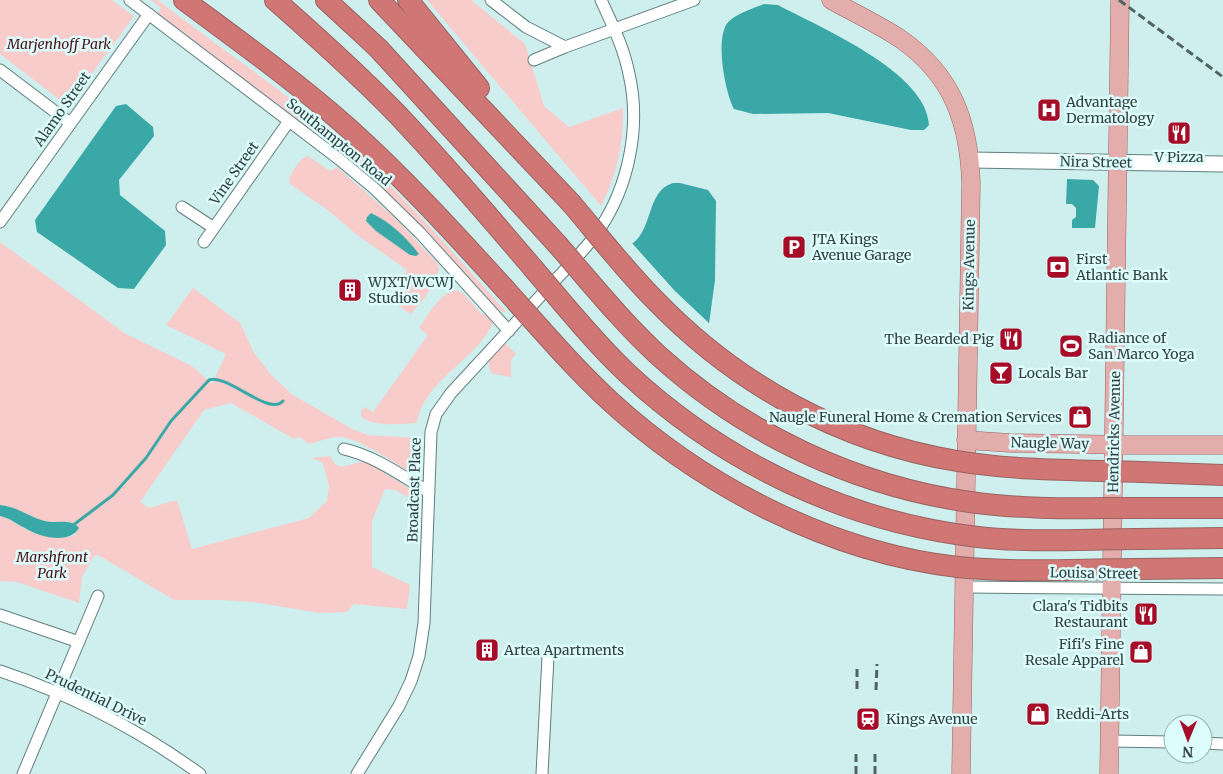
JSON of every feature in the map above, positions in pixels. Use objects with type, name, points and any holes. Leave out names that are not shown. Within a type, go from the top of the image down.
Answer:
[{"type":"highway","points":[[184,0],[270,64],[345,125],[402,178],[583,375],[640,427],[676,454],[716,480],[786,517],[822,532],[861,546],[938,564],[998,569],[1223,568]]},
{"type":"highway","points":[[275,0],[318,38],[397,115],[454,176],[600,346],[626,372],[655,398],[717,443],[751,464],[794,486],[872,515],[915,527],[958,534],[1023,540],[1223,538]]},
{"type":"highway","points":[[326,0],[378,48],[557,244],[625,322],[674,369],[736,414],[768,434],[812,456],[857,474],[894,486],[970,502],[1026,508],[1223,508]]},
{"type":"highway","points":[[379,0],[571,203]]},
{"type":"highway","points":[[408,0],[571,203],[642,286],[699,342],[760,387],[827,423],[883,444],[919,454],[958,461],[1034,469],[1142,472],[1220,470]]},
{"type":"main road","name":"Kings Avenue","points":[[831,0],[901,39],[921,55],[939,75],[954,100],[963,122],[970,160],[961,774]]},
{"type":"main road","name":"Hendricks Avenue","points":[[1109,774],[1120,0]]},
{"type":"main road","name":"Naugle Way","points":[[966,440],[1223,445]]},
{"type":"street","name":"Southampton Road","points":[[130,0],[352,170],[387,200],[420,233],[509,331]]},
{"type":"street","points":[[491,0],[526,26],[565,46]]},
{"type":"street","name":"Broadcast Place","points":[[357,774],[399,706],[411,681],[419,656],[424,623],[431,432],[436,414],[451,393],[584,249],[599,229],[616,199],[625,175],[633,118],[629,74],[614,29],[601,0]]},
{"type":"street","points":[[534,60],[565,46],[694,0]]},
{"type":"street","name":"Alamo Street","points":[[0,222],[148,14]]},
{"type":"street","points":[[0,70],[70,123]]},
{"type":"street","name":"Vine Street","points":[[204,242],[289,121]]},
{"type":"street","name":"Nira Street","points":[[970,160],[1223,164]]},
{"type":"street","points":[[182,207],[214,228]]},
{"type":"street","points":[[344,450],[358,453],[376,461],[429,492]]},
{"type":"street","name":"Louisa Street","points":[[964,587],[1223,588]]},
{"type":"street","points":[[22,774],[98,596]]},
{"type":"street","points":[[0,615],[79,642]]},
{"type":"street","points":[[542,774],[548,657]]},
{"type":"street","name":"Prudential Drive","points":[[0,671],[95,710],[162,748],[200,774]]},
{"type":"street","points":[[1110,741],[1163,742]]},
{"type":"green space","name":"Marjenhoff Park","points":[[0,0],[112,0],[134,16],[68,106],[0,54]]},
{"type":"green space","points":[[151,0],[158,0],[283,94],[349,147],[419,216],[507,313],[498,310],[413,217],[366,174],[158,13],[161,8]]},
{"type":"green space","points":[[427,0],[471,0],[525,44],[544,106],[569,127],[623,108],[621,146],[607,194],[601,206]]},
{"type":"green space","points":[[308,156],[330,171],[337,167],[395,218],[438,264],[437,277],[434,284],[411,314],[387,299],[407,270],[290,184],[289,178],[295,168],[299,162]]},
{"type":"green space","name":"Marshfront Park","points":[[0,242],[126,334],[192,366],[212,384],[226,354],[166,325],[193,288],[240,323],[254,353],[272,376],[293,395],[352,429],[368,435],[417,438],[417,467],[410,472],[365,445],[346,438],[331,438],[309,444],[299,437],[294,439],[231,403],[204,410],[140,502],[149,508],[177,500],[192,549],[309,518],[327,501],[329,486],[323,463],[312,458],[330,456],[335,464],[340,467],[361,462],[368,463],[418,494],[418,503],[395,490],[385,489],[372,521],[372,567],[410,585],[407,609],[354,604],[347,612],[320,613],[254,602],[174,600],[98,555],[94,556],[82,577],[79,603],[17,582],[0,581],[0,516],[43,536],[64,538],[76,534],[71,522],[57,522],[34,518],[15,508],[0,505]]},
{"type":"green space","points":[[456,290],[466,296],[482,313],[495,318],[488,333],[478,346],[430,393],[422,407],[417,423],[380,424],[361,417],[361,411],[365,407],[373,412],[428,335],[419,328],[434,306],[444,296]]},
{"type":"green space","points":[[504,342],[516,354],[511,360],[511,377],[493,374],[489,366],[491,357]]},
{"type":"water","points":[[764,4],[778,5],[868,53],[910,87],[924,106],[929,125],[924,130],[911,130],[828,113],[753,114],[734,109],[723,67],[723,33],[726,25],[733,18]]},
{"type":"water","points":[[126,104],[153,127],[154,136],[119,180],[120,195],[165,231],[166,245],[134,289],[118,288],[37,232],[35,220],[116,106]]},
{"type":"water","points":[[1067,179],[1093,180],[1099,186],[1095,228],[1072,228],[1072,220],[1076,217],[1076,208],[1072,204],[1066,204]]},
{"type":"water","points":[[673,183],[708,190],[716,201],[715,280],[708,331],[628,246],[642,232],[658,195],[664,188]]},
{"type":"water","points":[[371,213],[397,230],[419,254],[416,256],[410,255],[376,231],[366,221]]},
{"type":"water","points":[[0,505],[50,522],[72,523],[79,528],[74,533],[61,538],[38,534],[0,516]]},
{"type":"pier","points":[[631,242],[674,290],[712,326],[710,333],[706,336],[697,337],[622,250],[626,244]]},
{"type":"waterway","points":[[72,526],[113,495],[146,458],[171,421],[209,380],[226,383],[258,400],[268,403],[277,404],[283,401]]},
{"type":"railway","points":[[1119,0],[1223,77]]},
{"type":"railway","points":[[876,690],[877,664]]},
{"type":"railway","points":[[857,665],[857,689]]},
{"type":"railway","points":[[856,753],[856,774]]},
{"type":"railway","points":[[875,753],[875,774]]},
{"type":"place","name":"Advantage Dermatology","points":[[1049,110]]},
{"type":"place","name":"V Pizza","points":[[1179,133]]},
{"type":"place","name":"JTA Kings Avenue Garage","points":[[794,247]]},
{"type":"place","name":"First Atlantic Bank","points":[[1058,267]]},
{"type":"place","name":"WJXT/WCWJ Studios","points":[[350,290]]},
{"type":"place","name":"The Bearded Pig","points":[[1011,339]]},
{"type":"place","name":"Radiance of San Marco Yoga","points":[[1071,346]]},
{"type":"place","name":"Locals Bar","points":[[1001,373]]},
{"type":"place","name":"Naugle Funeral Home & Cremation Services","points":[[1080,417]]},
{"type":"place","name":"Clara's Tidbits Restaurant","points":[[1146,614]]},
{"type":"place","name":"Artea Apartments","points":[[487,650]]},
{"type":"place","name":"Fifi's Fine Resale Apparel","points":[[1141,652]]},
{"type":"place","name":"Reddi-Arts","points":[[1038,714]]},
{"type":"place","name":"Kings Avenue","points":[[868,719]]}]
